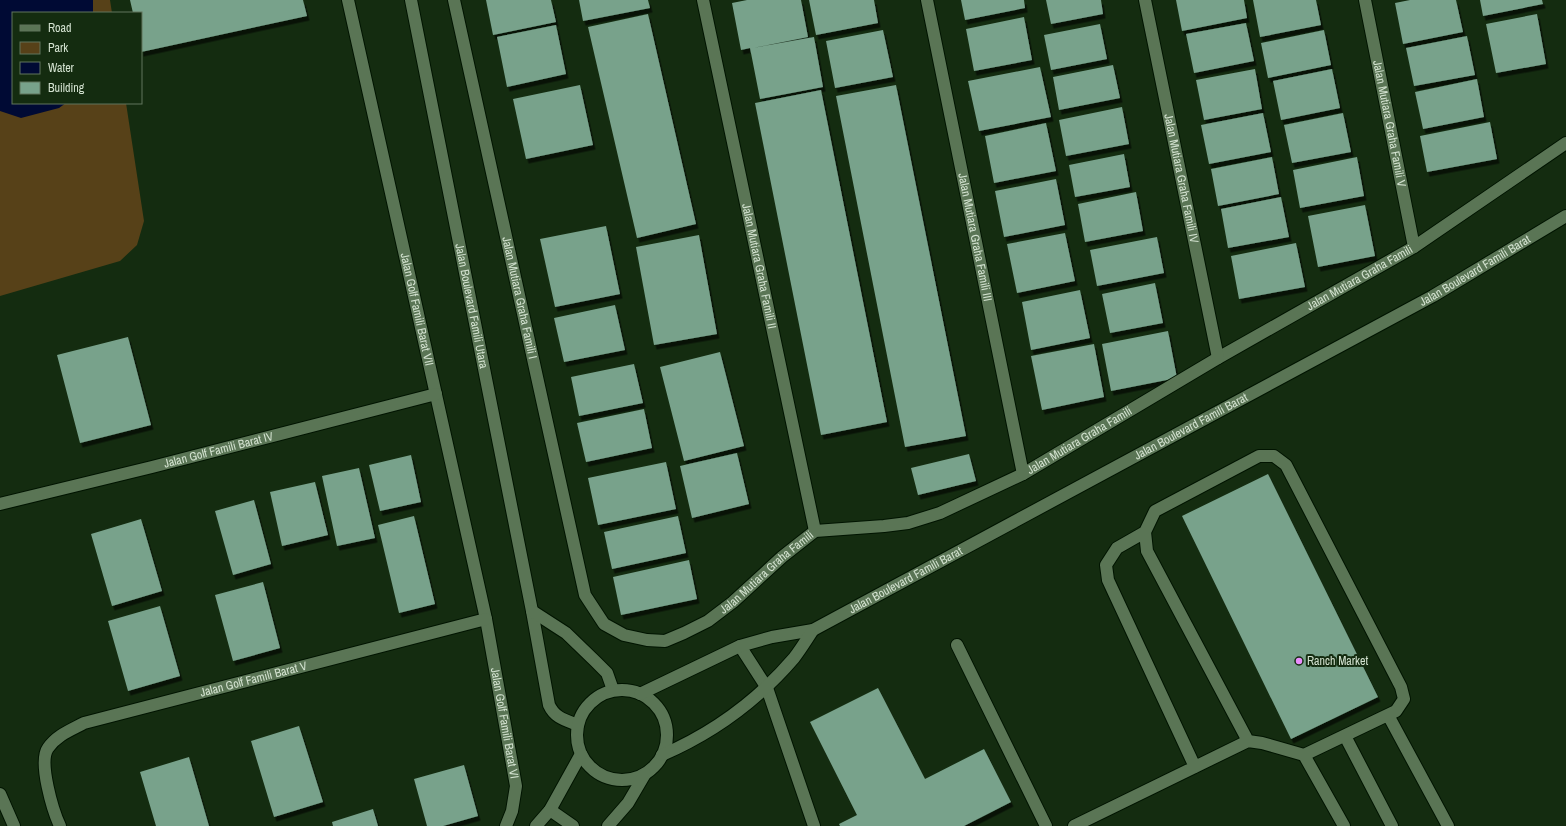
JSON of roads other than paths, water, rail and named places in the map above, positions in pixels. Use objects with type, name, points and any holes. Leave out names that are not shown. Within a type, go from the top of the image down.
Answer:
[{"type":"street","name":"Jalan Golf Famili Barat VII","points":[[348,0],[486,619]]},
{"type":"street","name":"Jalan Boulevard Famili Utara","points":[[411,0],[532,611],[549,705],[552,712],[558,717],[578,725]]},
{"type":"street","name":"Jalan Mutiara Graha Famili I","points":[[454,0],[585,595]]},
{"type":"street","name":"Jalan Mutiara Graha Famili II","points":[[703,0],[815,532]]},
{"type":"street","name":"Jalan Mutiara Graha Famili III","points":[[927,0],[1024,474]]},
{"type":"street","name":"Jalan Mutiara Graha Famili IV","points":[[1145,0],[1218,358]]},
{"type":"street","name":"Jalan Mutiara Graha Famili V","points":[[1365,0],[1414,247]]},
{"type":"street","name":"Jalan Mutiara Graha Famili","points":[[585,595],[604,624],[624,635],[647,640],[664,641],[708,621],[733,602],[782,557],[815,532],[884,526],[908,522],[940,513],[1024,474],[1218,358],[1414,247],[1566,143]]},
{"type":"street","name":"Jalan Boulevard Famili Barat","points":[[640,694],[740,646],[772,636],[813,630],[1433,296],[1566,216]]},
{"type":"street","name":"Jalan Golf Famili Barat IV","points":[[0,504],[436,394]]},
{"type":"street","points":[[1074,826],[1248,741],[1262,743],[1304,755],[1396,711],[1404,699],[1401,686],[1286,465],[1274,456],[1258,456],[1155,511],[1145,532],[1147,551],[1248,741]]},
{"type":"street","points":[[1145,532],[1118,548],[1106,565],[1108,580],[1195,767]]},
{"type":"street","points":[[532,611],[566,633],[595,661],[606,674],[614,690]]},
{"type":"street","name":"Jalan Golf Famili Barat V","points":[[60,826],[53,812],[44,768],[47,749],[57,737],[84,723],[486,619]]},
{"type":"street","name":"Jalan Golf Famili Barat VI","points":[[486,619],[516,786],[512,811],[506,826]]},
{"type":"street","name":"Jalan Boulevard Famili Barat","points":[[662,755],[690,743],[716,727],[767,688],[795,656],[813,630]]},
{"type":"street","points":[[958,645],[1046,826]]},
{"type":"street","points":[[740,646],[767,688],[814,826]]},
{"type":"street","points":[[614,690],[627,690],[640,694],[655,704],[665,720],[667,738],[662,755],[655,766],[645,774],[634,779],[618,780],[603,776],[590,767],[581,754],[577,740],[578,725],[582,713],[591,702],[601,695],[614,690]]},
{"type":"street","points":[[1388,715],[1448,826]]},
{"type":"street","points":[[1345,736],[1392,826]]},
{"type":"street","points":[[540,825],[581,754]]},
{"type":"street","points":[[1304,755],[1344,826]]},
{"type":"street","points":[[608,826],[628,803],[645,774]]},
{"type":"street","points":[[0,794],[14,826]]},
{"type":"street","points":[[550,810],[573,826]]},
{"type":"water","points":[[0,0],[93,0],[93,12],[12,12],[12,104],[65,104],[59,108],[21,118],[0,111]]},
{"type":"place","name":"Ranch Market","points":[[1299,661]]}]
